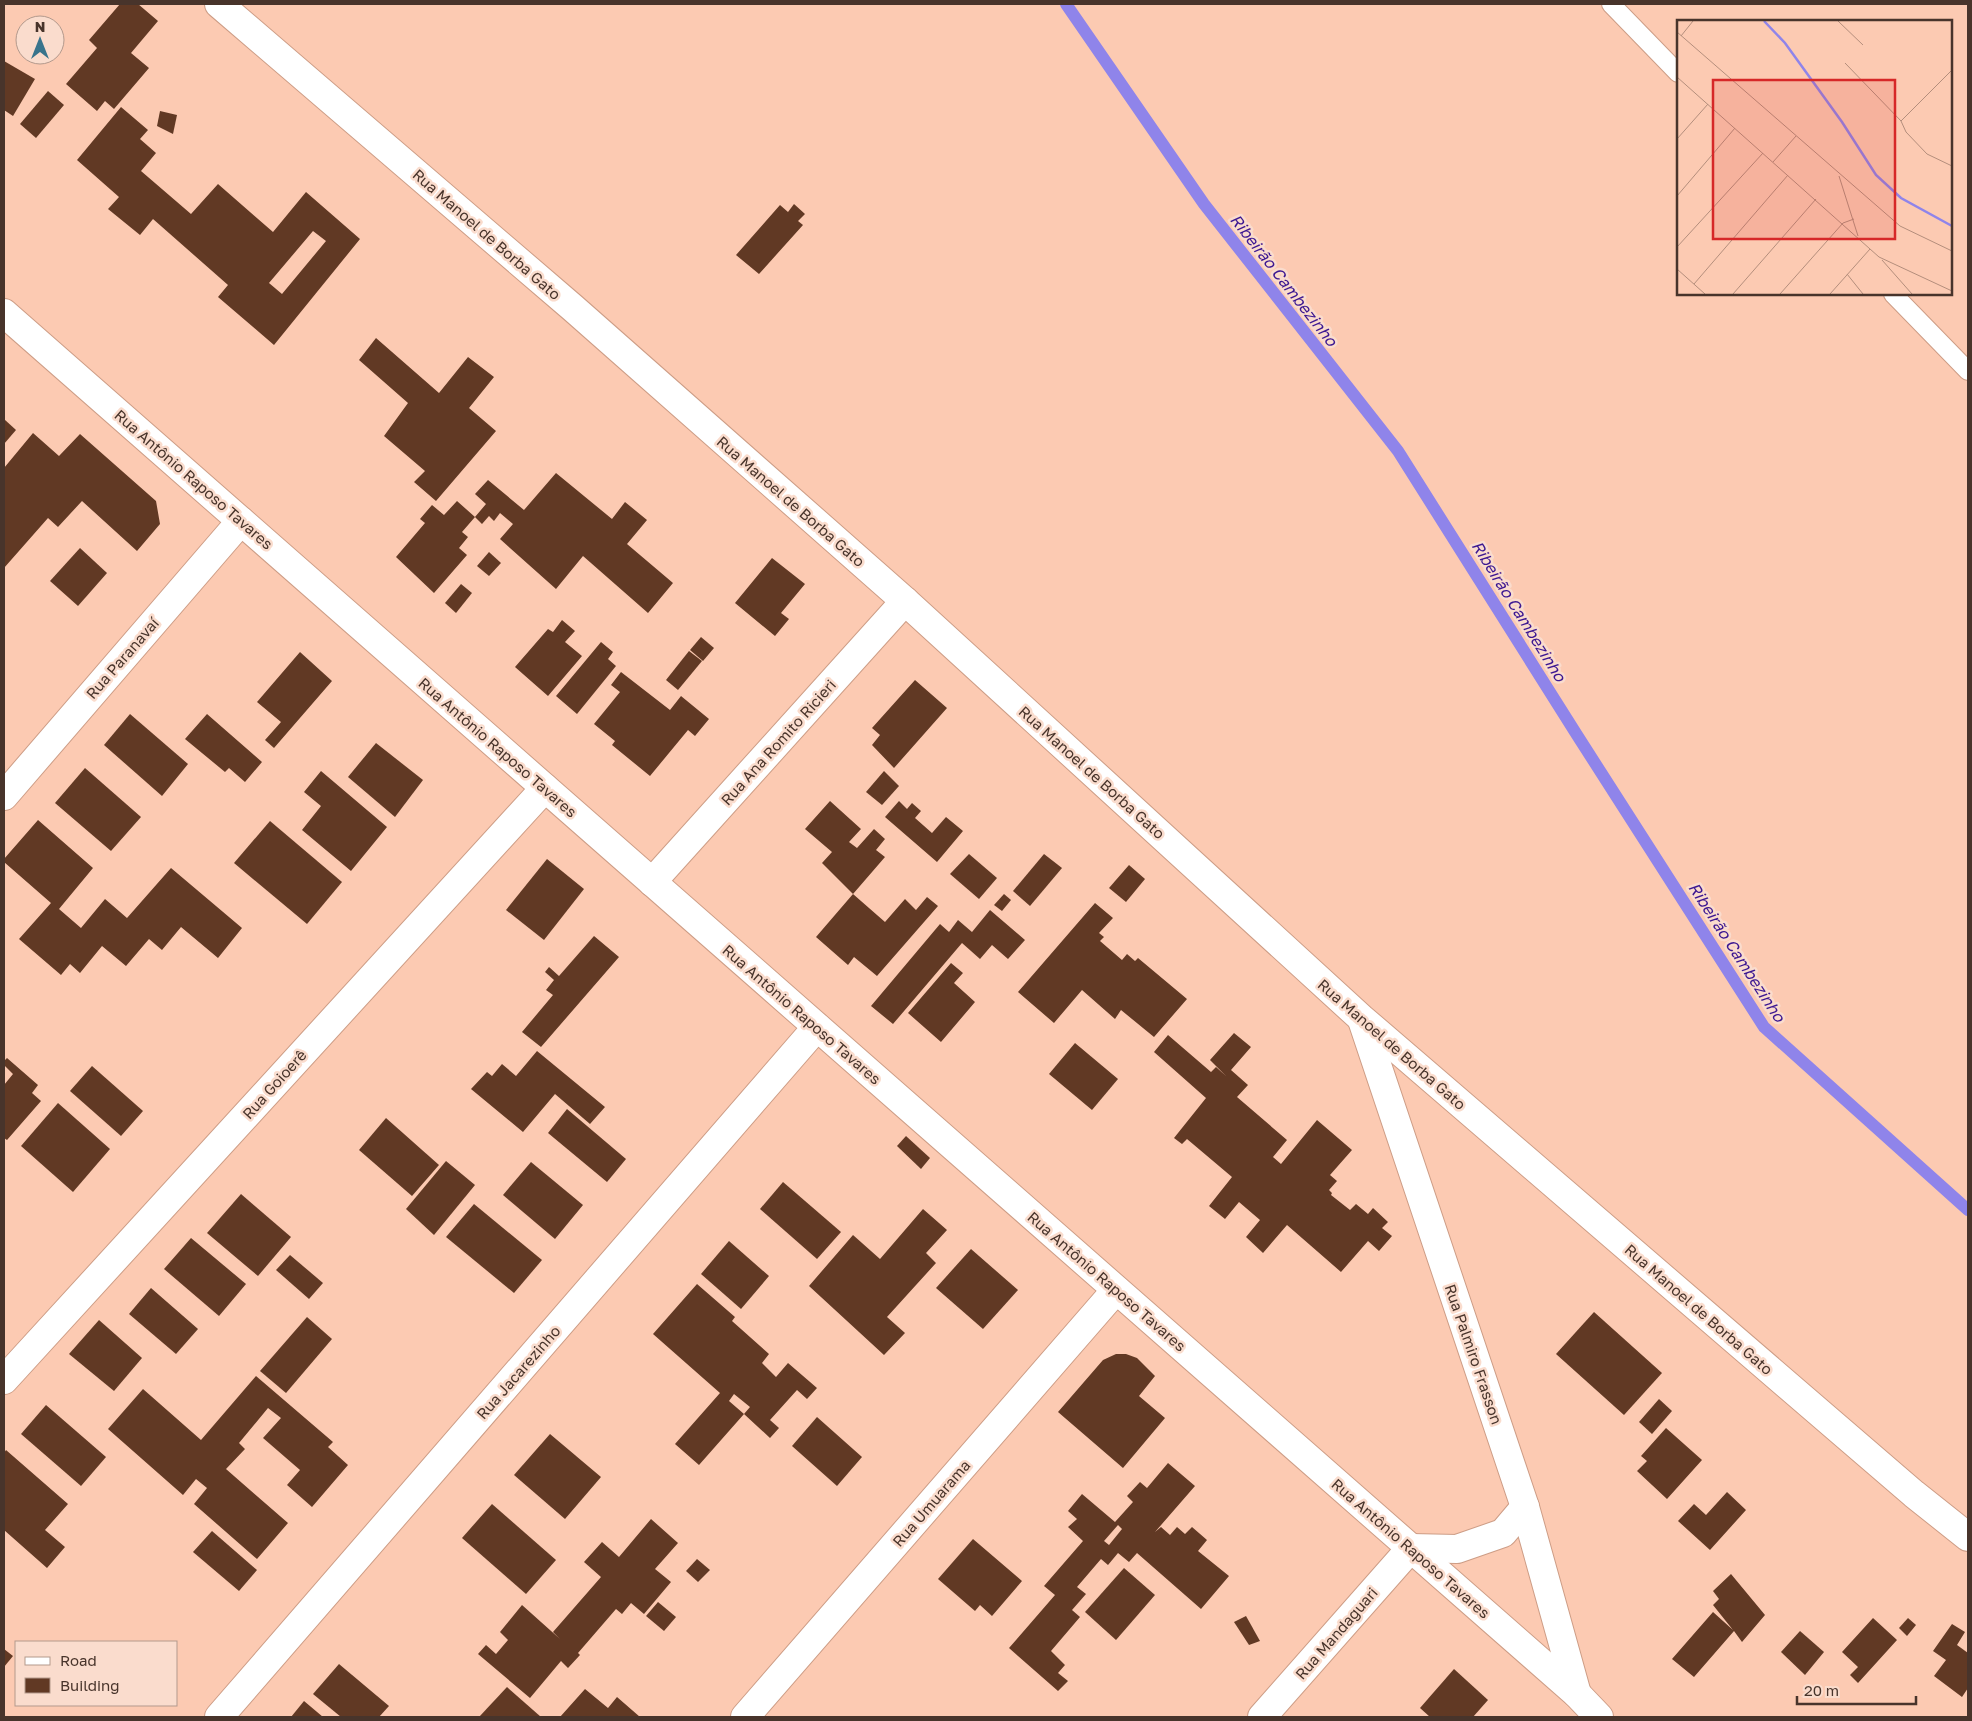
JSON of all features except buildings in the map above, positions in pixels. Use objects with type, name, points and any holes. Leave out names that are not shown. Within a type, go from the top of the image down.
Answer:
[{"type":"street","name":"Rua Manoel de Borba Gato","points":[[219,4],[573,308],[905,601],[1361,1018],[1907,1488],[1968,1537]]},
{"type":"street","name":"Rua Antônio Raposo Tavares","points":[[4,313],[1577,1694],[1599,1717]]},
{"type":"street","name":"Rua Paranavaí","points":[[4,796],[241,521]]},
{"type":"street","name":"Rua Ana Romito Ricieri","points":[[652,882],[905,601]]},
{"type":"street","name":"Rua Goioerê","points":[[4,1380],[545,788]]},
{"type":"street","name":"Rua Palmiro Frasson","points":[[1361,1018],[1525,1507],[1577,1694]]},
{"type":"street","name":"Rua Jacarezinho","points":[[220,1717],[817,1027]]},
{"type":"street","name":"Rua Umuarama","points":[[745,1717],[1116,1290]]},
{"type":"street","points":[[1410,1548],[1457,1548],[1503,1533],[1525,1507]]},
{"type":"street","name":"Rua Mandaguari","points":[[1262,1717],[1410,1548]]},
{"type":"lane","points":[[1611,4],[1677,72]]},
{"type":"lane","points":[[1894,295],[1968,371]]},
{"type":"waterway","name":"Ribeirão Cambezinho","points":[[1066,4],[1204,204],[1398,451],[1764,1027],[1968,1210]]}]
